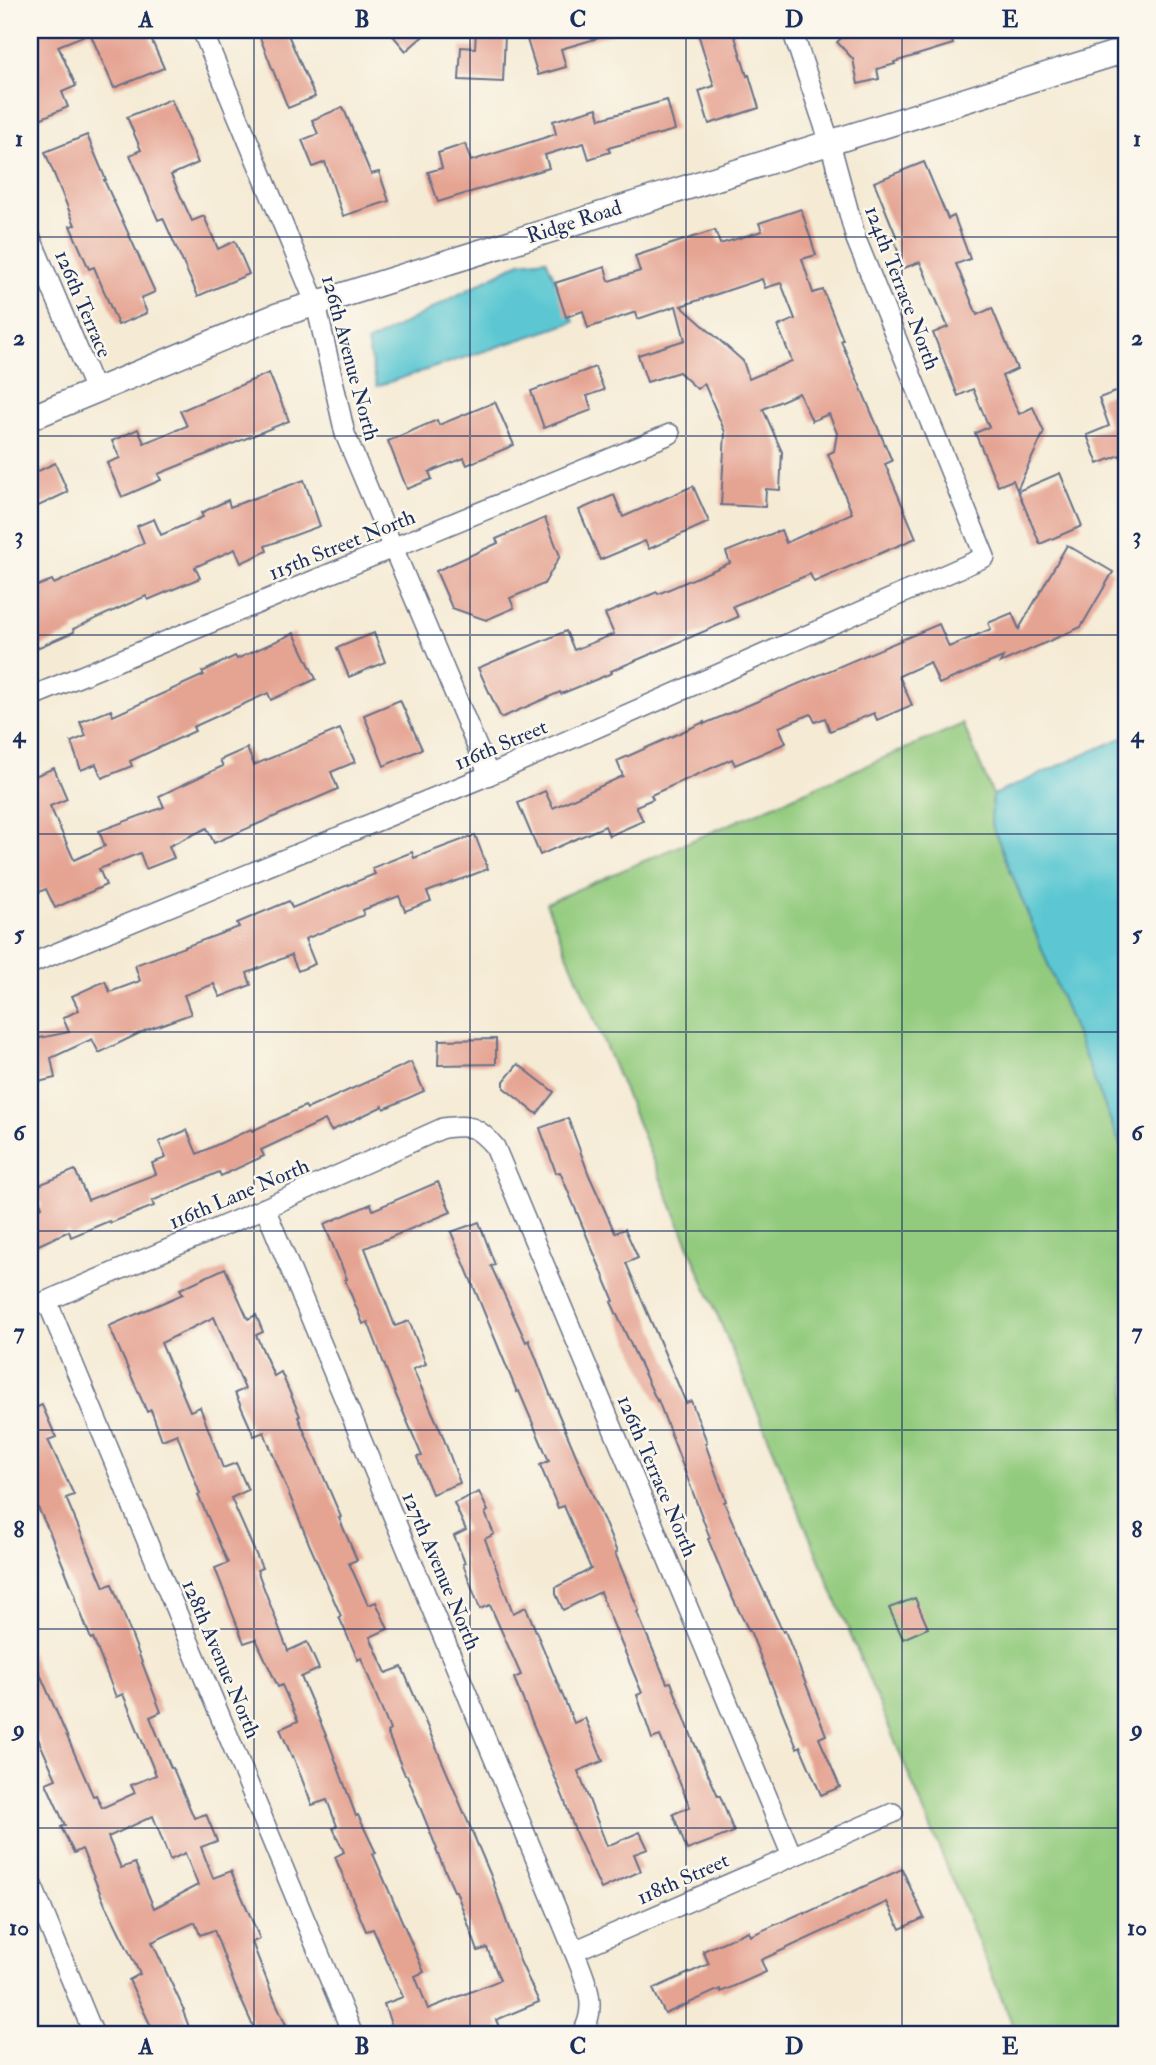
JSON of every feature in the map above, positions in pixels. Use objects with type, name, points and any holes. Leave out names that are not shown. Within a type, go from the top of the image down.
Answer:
[{"type":"street","name":"126th Avenue North","points":[[202,30],[316,304],[345,434],[489,775]]},
{"type":"street","name":"124th Terrace North","points":[[792,30],[830,143],[856,239],[985,557]]},
{"type":"street","name":"Ridge Road","points":[[30,418],[276,316],[1126,50]]},
{"type":"street","name":"126th Terrace","points":[[30,236],[94,390]]},
{"type":"street","name":"115th Street North","points":[[30,697],[670,434]]},
{"type":"street","name":"116th Street","points":[[30,964],[489,775],[985,557]]},
{"type":"street","name":"116th Lane North","points":[[38,1304],[265,1208],[443,1128],[467,1126]]},
{"type":"street","name":"126th Terrace North","points":[[467,1126],[483,1132],[495,1147],[792,1856]]},
{"type":"street","name":"127th Avenue North","points":[[265,1208],[574,1951]]},
{"type":"street","name":"128th Avenue North","points":[[38,1304],[353,2035]]},
{"type":"street","name":"118th Street","points":[[574,1951],[893,1813]]},
{"type":"street","points":[[30,1880],[94,2035]]},
{"type":"street","points":[[574,1951],[592,2006],[581,2035]]},
{"type":"green space","points":[[963,724],[993,795],[991,822],[1126,1159],[1126,2035],[1017,2035],[546,903]]},
{"type":"water","points":[[546,259],[574,322],[377,386],[367,343],[520,262]]},
{"type":"water","points":[[1126,736],[1126,1159],[991,822],[993,795]]},
{"type":"building","points":[[30,30],[147,30],[164,68],[114,88],[90,33],[58,46],[76,86],[62,92],[68,107],[30,123]]},
{"type":"building","points":[[257,30],[286,30],[315,97],[288,108]]},
{"type":"building","points":[[388,30],[430,30],[406,51]]},
{"type":"building","points":[[524,30],[611,30],[612,34],[561,49],[566,67],[538,75]]},
{"type":"building","points":[[697,30],[733,30],[759,108],[709,124],[699,91],[714,86]]},
{"type":"building","points":[[850,30],[949,30],[953,44],[877,69],[879,79],[858,84],[853,59],[837,42]]},
{"type":"building","points":[[476,32],[505,34],[503,82],[459,80],[461,47],[475,48]]},
{"type":"building","points":[[171,99],[198,163],[171,175],[192,221],[204,216],[218,249],[235,241],[249,274],[198,296],[163,218],[158,220],[130,155],[141,150],[127,117]]},
{"type":"building","points":[[667,100],[675,130],[608,148],[610,152],[589,159],[584,143],[545,155],[549,168],[438,202],[428,172],[442,168],[438,153],[465,144],[471,161],[556,134],[553,121],[597,108],[600,119]]},
{"type":"building","points":[[343,107],[371,174],[379,172],[389,201],[343,216],[325,162],[313,167],[302,140],[318,134],[312,120]]},
{"type":"building","points":[[87,135],[104,180],[155,292],[141,298],[147,313],[118,325],[94,267],[89,269],[70,226],[75,225],[45,152]]},
{"type":"building","points":[[924,162],[948,219],[954,216],[970,259],[956,264],[977,315],[992,308],[1017,369],[1002,376],[1019,414],[1033,407],[1044,432],[1017,490],[1013,480],[998,486],[975,433],[989,427],[973,389],[958,396],[933,333],[948,327],[920,262],[904,268],[894,240],[897,238],[874,182]]},
{"type":"building","points":[[801,209],[816,255],[802,259],[813,293],[823,290],[843,340],[841,341],[892,461],[885,464],[916,538],[814,582],[810,574],[733,606],[738,617],[611,671],[612,673],[501,718],[478,668],[566,631],[574,650],[614,634],[605,614],[730,563],[726,552],[781,530],[786,543],[852,513],[828,454],[834,451],[837,433],[829,414],[812,421],[799,393],[763,409],[782,452],[780,490],[766,489],[765,507],[721,505],[725,432],[704,383],[697,389],[679,372],[647,382],[638,355],[685,340],[676,306],[638,319],[636,312],[588,328],[583,311],[566,317],[555,283],[605,267],[609,281],[640,271],[635,256],[715,230],[720,244],[762,231],[759,223]],"holes":[[[762,279],[765,288],[781,283],[795,319],[778,326],[792,361],[749,379],[743,361],[681,306]]]},
{"type":"building","points":[[595,367],[604,390],[587,396],[592,410],[544,428],[531,391]]},
{"type":"building","points":[[269,373],[289,421],[158,474],[161,480],[122,497],[107,463],[120,458],[112,441],[138,429],[144,443],[187,426],[180,411]]},
{"type":"building","points":[[1126,388],[1126,466],[1120,455],[1098,464],[1087,435],[1109,426],[1099,398]]},
{"type":"building","points":[[495,402],[514,445],[467,465],[464,458],[429,472],[432,479],[407,489],[388,441],[437,420],[439,425]]},
{"type":"building","points":[[55,463],[68,492],[30,510],[30,475]]},
{"type":"building","points":[[1060,473],[1082,526],[1040,544],[1018,491]]},
{"type":"building","points":[[304,480],[320,526],[265,546],[267,551],[241,563],[235,549],[195,567],[200,578],[148,600],[146,596],[30,651],[30,589],[52,580],[54,584],[144,543],[137,526],[154,519],[161,535],[203,517],[201,513],[228,500],[230,507]]},
{"type":"building","points":[[693,486],[709,522],[649,549],[645,541],[600,560],[579,510],[614,495],[623,517]]},
{"type":"building","points":[[545,518],[560,556],[544,584],[510,598],[514,608],[486,620],[452,608],[436,571],[498,543],[496,539]]},
{"type":"building","points":[[1067,545],[1113,572],[1081,627],[1000,663],[1003,657],[939,684],[930,662],[899,676],[912,705],[877,720],[874,713],[830,731],[825,718],[815,722],[811,714],[779,727],[786,743],[735,765],[732,759],[651,795],[653,799],[636,806],[643,821],[609,836],[605,826],[540,855],[518,803],[545,791],[553,808],[623,776],[617,761],[939,624],[949,647],[991,629],[988,623],[1012,613],[1019,629]]},
{"type":"building","points":[[294,633],[316,679],[271,700],[268,693],[193,727],[195,731],[130,761],[132,766],[102,778],[96,764],[81,770],[71,742],[86,736],[80,722],[111,710],[113,716],[204,675],[202,672],[235,656],[237,659]]},
{"type":"building","points":[[374,633],[385,662],[349,677],[337,648]]},
{"type":"building","points":[[400,700],[422,749],[384,766],[364,715]]},
{"type":"building","points":[[340,729],[355,762],[331,772],[338,789],[214,843],[207,828],[169,846],[174,858],[146,869],[140,853],[99,869],[106,885],[55,908],[46,889],[30,896],[30,778],[54,768],[67,799],[50,806],[74,860],[105,846],[99,831],[164,807],[159,796],[223,766],[220,760],[247,748],[254,765]]},
{"type":"building","points":[[475,835],[488,869],[427,892],[431,901],[405,911],[399,896],[363,910],[364,915],[305,939],[315,964],[298,971],[291,955],[247,973],[251,985],[220,997],[214,984],[184,995],[191,1014],[146,1030],[99,1053],[92,1039],[51,1058],[55,1078],[30,1084],[30,1040],[69,1032],[63,1018],[79,1010],[72,996],[105,981],[110,992],[140,981],[135,965],[239,927],[237,923],[289,901],[292,908],[375,874],[372,868],[412,852],[414,858]]},
{"type":"building","points":[[496,1039],[496,1064],[438,1065],[439,1040]]},
{"type":"building","points":[[411,1062],[424,1091],[384,1109],[383,1106],[331,1131],[325,1120],[261,1150],[264,1156],[221,1176],[219,1172],[152,1201],[154,1206],[71,1237],[69,1231],[30,1249],[30,1213],[42,1207],[34,1187],[75,1170],[88,1200],[156,1174],[152,1163],[166,1158],[159,1142],[187,1130],[197,1154],[305,1106],[307,1109]]},
{"type":"building","points":[[518,1064],[554,1092],[537,1114],[504,1088],[504,1081]]},
{"type":"building","points":[[568,1118],[589,1175],[615,1233],[625,1229],[638,1258],[626,1263],[686,1403],[691,1401],[707,1442],[705,1443],[726,1501],[724,1502],[748,1558],[783,1632],[785,1631],[826,1735],[819,1738],[840,1787],[821,1795],[800,1746],[797,1748],[750,1631],[733,1599],[708,1539],[710,1538],[658,1400],[611,1302],[614,1301],[560,1172],[556,1173],[540,1128]]},
{"type":"building","points":[[438,1182],[451,1212],[365,1248],[395,1326],[409,1321],[426,1364],[413,1369],[460,1483],[432,1494],[417,1457],[422,1456],[368,1322],[363,1324],[324,1224],[371,1204],[373,1210]]},
{"type":"building","points":[[479,1222],[495,1265],[491,1266],[526,1342],[529,1340],[617,1552],[615,1553],[639,1611],[637,1612],[667,1683],[671,1682],[693,1740],[734,1832],[687,1850],[673,1814],[690,1807],[660,1736],[652,1739],[637,1695],[642,1693],[600,1592],[563,1610],[556,1594],[556,1587],[591,1569],[564,1506],[558,1508],[540,1465],[549,1461],[519,1391],[517,1392],[451,1232]]},
{"type":"building","points":[[225,1268],[248,1319],[256,1315],[263,1332],[256,1335],[274,1376],[281,1372],[357,1560],[349,1563],[368,1605],[376,1602],[388,1629],[370,1637],[386,1673],[402,1667],[491,1876],[520,1961],[539,2002],[496,2020],[500,2029],[484,2035],[410,2035],[407,2028],[394,2033],[384,2004],[403,1997],[373,1929],[366,1931],[335,1857],[344,1852],[333,1828],[337,1826],[327,1800],[312,1805],[280,1729],[298,1721],[282,1685],[278,1687],[256,1639],[244,1643],[215,1568],[228,1563],[198,1495],[200,1494],[177,1434],[162,1440],[151,1410],[147,1412],[109,1326],[183,1294],[180,1289]],"holes":[[[214,1317],[245,1389],[235,1393],[254,1436],[264,1432],[341,1616],[339,1617],[358,1660],[361,1658],[390,1730],[387,1732],[456,1891],[478,1951],[487,1948],[500,1980],[428,2009],[415,1976],[424,1972],[373,1854],[376,1853],[358,1815],[356,1816],[301,1677],[319,1669],[307,1642],[288,1651],[257,1570],[262,1568],[231,1498],[248,1490],[236,1463],[223,1468],[200,1407],[190,1411],[161,1343]]]},
{"type":"building","points":[[30,1402],[33,1409],[42,1405],[56,1437],[48,1440],[74,1495],[66,1498],[104,1587],[112,1584],[161,1712],[150,1717],[171,1768],[194,1818],[206,1814],[217,1841],[201,1847],[213,1878],[231,1871],[260,1939],[252,1942],[287,2027],[267,2035],[257,2035],[214,1930],[200,1935],[195,1922],[152,1942],[184,2010],[192,2035],[155,2035],[129,1980],[140,1974],[106,1907],[82,1849],[74,1853],[61,1827],[65,1825],[46,1783],[56,1779],[35,1732],[30,1734],[30,1651],[93,1796],[96,1795],[102,1808],[135,1793],[131,1785],[156,1775],[123,1694],[116,1697],[50,1533],[30,1491]],"holes":[[[153,1816],[170,1860],[185,1853],[198,1885],[154,1908],[135,1863],[121,1868],[108,1837]]]},
{"type":"building","points":[[479,1492],[494,1534],[485,1539],[513,1613],[526,1607],[574,1723],[585,1718],[603,1761],[578,1771],[607,1846],[640,1832],[648,1849],[634,1854],[641,1871],[601,1889],[576,1834],[514,1678],[521,1675],[490,1605],[480,1609],[454,1536],[466,1530],[454,1503]]},
{"type":"building","points":[[915,1598],[928,1628],[903,1639],[889,1608]]},
{"type":"building","points":[[902,1869],[924,1918],[900,1929],[887,1902],[761,1960],[766,1972],[665,2014],[653,1989],[709,1964],[703,1951],[748,1931],[750,1936],[804,1914]]}]
